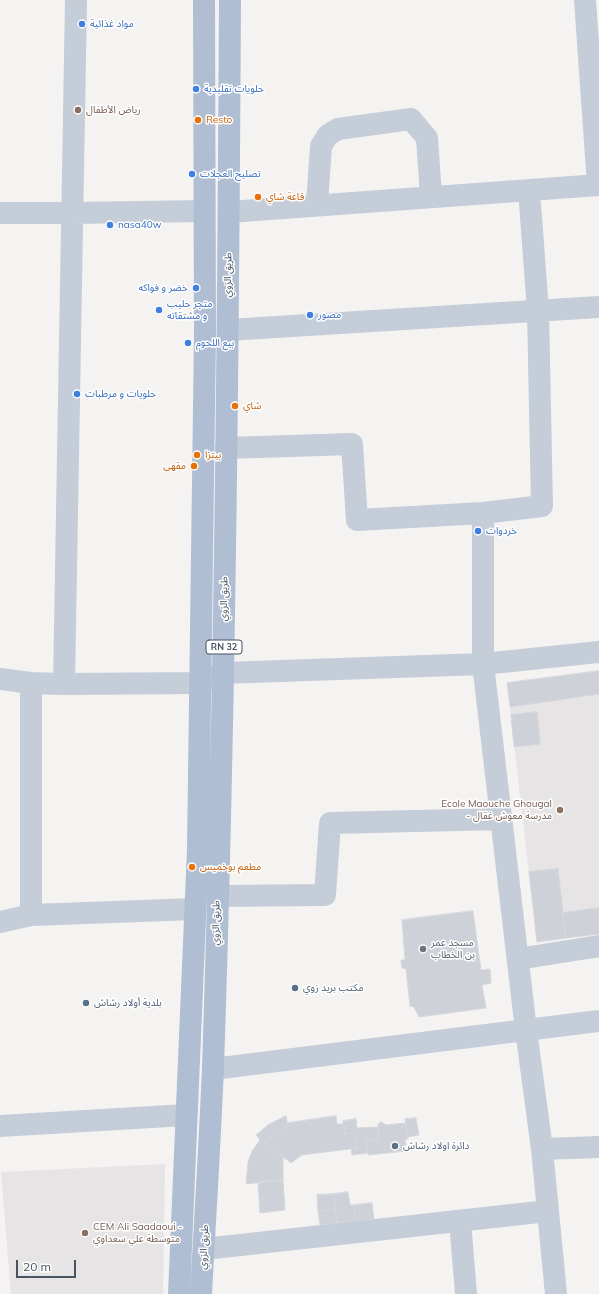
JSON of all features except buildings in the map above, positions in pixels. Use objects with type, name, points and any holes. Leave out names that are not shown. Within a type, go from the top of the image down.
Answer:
[{"type":"main road","name":"طريق الزوي","points":[[179,1294],[198,849],[204,334],[204,0]]},
{"type":"main road","name":"طريق الزوي","points":[[201,1294],[213,1069],[223,673],[228,330],[230,0]]},
{"type":"street","points":[[64,684],[76,0]]},
{"type":"street","points":[[229,212],[598,185],[585,0]]},
{"type":"street","points":[[317,205],[321,146],[328,135],[338,129],[411,120],[427,138],[431,197]]},
{"type":"street","points":[[226,448],[352,444],[357,520],[483,513],[542,506],[538,311],[529,190]]},
{"type":"street","points":[[0,213],[204,211]]},
{"type":"street","points":[[228,330],[599,308]]},
{"type":"street","points":[[483,513],[483,664],[526,1030],[542,1148],[556,1294]]},
{"type":"street","points":[[0,679],[32,683],[64,684],[200,683],[223,673],[483,664],[599,652]]},
{"type":"street","points":[[31,915],[32,683]]},
{"type":"street","points":[[217,896],[325,895],[330,822],[502,820]]},
{"type":"street","points":[[0,922],[31,915],[195,909]]},
{"type":"street","points":[[518,959],[599,946]]},
{"type":"street","points":[[213,1069],[599,1021]]},
{"type":"street","points":[[0,1126],[186,1115]]},
{"type":"street","points":[[542,1148],[599,1147]]},
{"type":"street","points":[[204,1250],[548,1211]]},
{"type":"street","points":[[460,1221],[466,1294]]},
{"type":"shaded area","name":"Ecole Maouche Ghougal - مدرسة معوش غقال","points":[[599,671],[599,934],[537,942],[507,683]]},
{"type":"shaded area","name":"CEM Ali Saadaoui - متوسطة علي سعداوي","points":[[165,1164],[163,1294],[11,1294],[1,1172]]},
{"type":"place","name":"مواد غذائية","points":[[82,24]]},
{"type":"place","name":"حلويات تقليدية","points":[[196,89]]},
{"type":"place","name":"رياض الأطفال","points":[[78,110]]},
{"type":"place","name":"Resto","points":[[198,120]]},
{"type":"place","name":"تصليح العجلات","points":[[192,174]]},
{"type":"place","name":"قاعة شاي","points":[[258,197]]},
{"type":"place","name":"nasa40w","points":[[110,225]]},
{"type":"place","name":"خضر و فواكه","points":[[196,288]]},
{"type":"place","name":"متجر حليب و مشتقاته","points":[[159,310]]},
{"type":"place","name":"مصور","points":[[310,315]]},
{"type":"place","name":"بيع اللحوم","points":[[188,343]]},
{"type":"place","name":"حلويات و مرطبات","points":[[77,394]]},
{"type":"place","name":"شاي","points":[[235,406]]},
{"type":"place","name":"بيتزا","points":[[197,455]]},
{"type":"place","name":"مقهى","points":[[194,466]]},
{"type":"place","name":"خردوات","points":[[478,531]]},
{"type":"place","name":"Ecole Maouche Ghougal - مدرسة معوش غقال","points":[[560,810]]},
{"type":"place","name":"مطعم بوخميس","points":[[192,867]]},
{"type":"place","name":"مسجد عمر بن الخطاب","points":[[423,949]]},
{"type":"place","name":"مكتب بريد زوي","points":[[295,988]]},
{"type":"place","name":"بلدية أولاد رشاش","points":[[86,1003]]},
{"type":"place","name":"دائرة اولاد رشاش","points":[[395,1146]]},
{"type":"place","name":"CEM Ali Saadaoui - متوسطة علي سعداوي","points":[[85,1233]]}]
